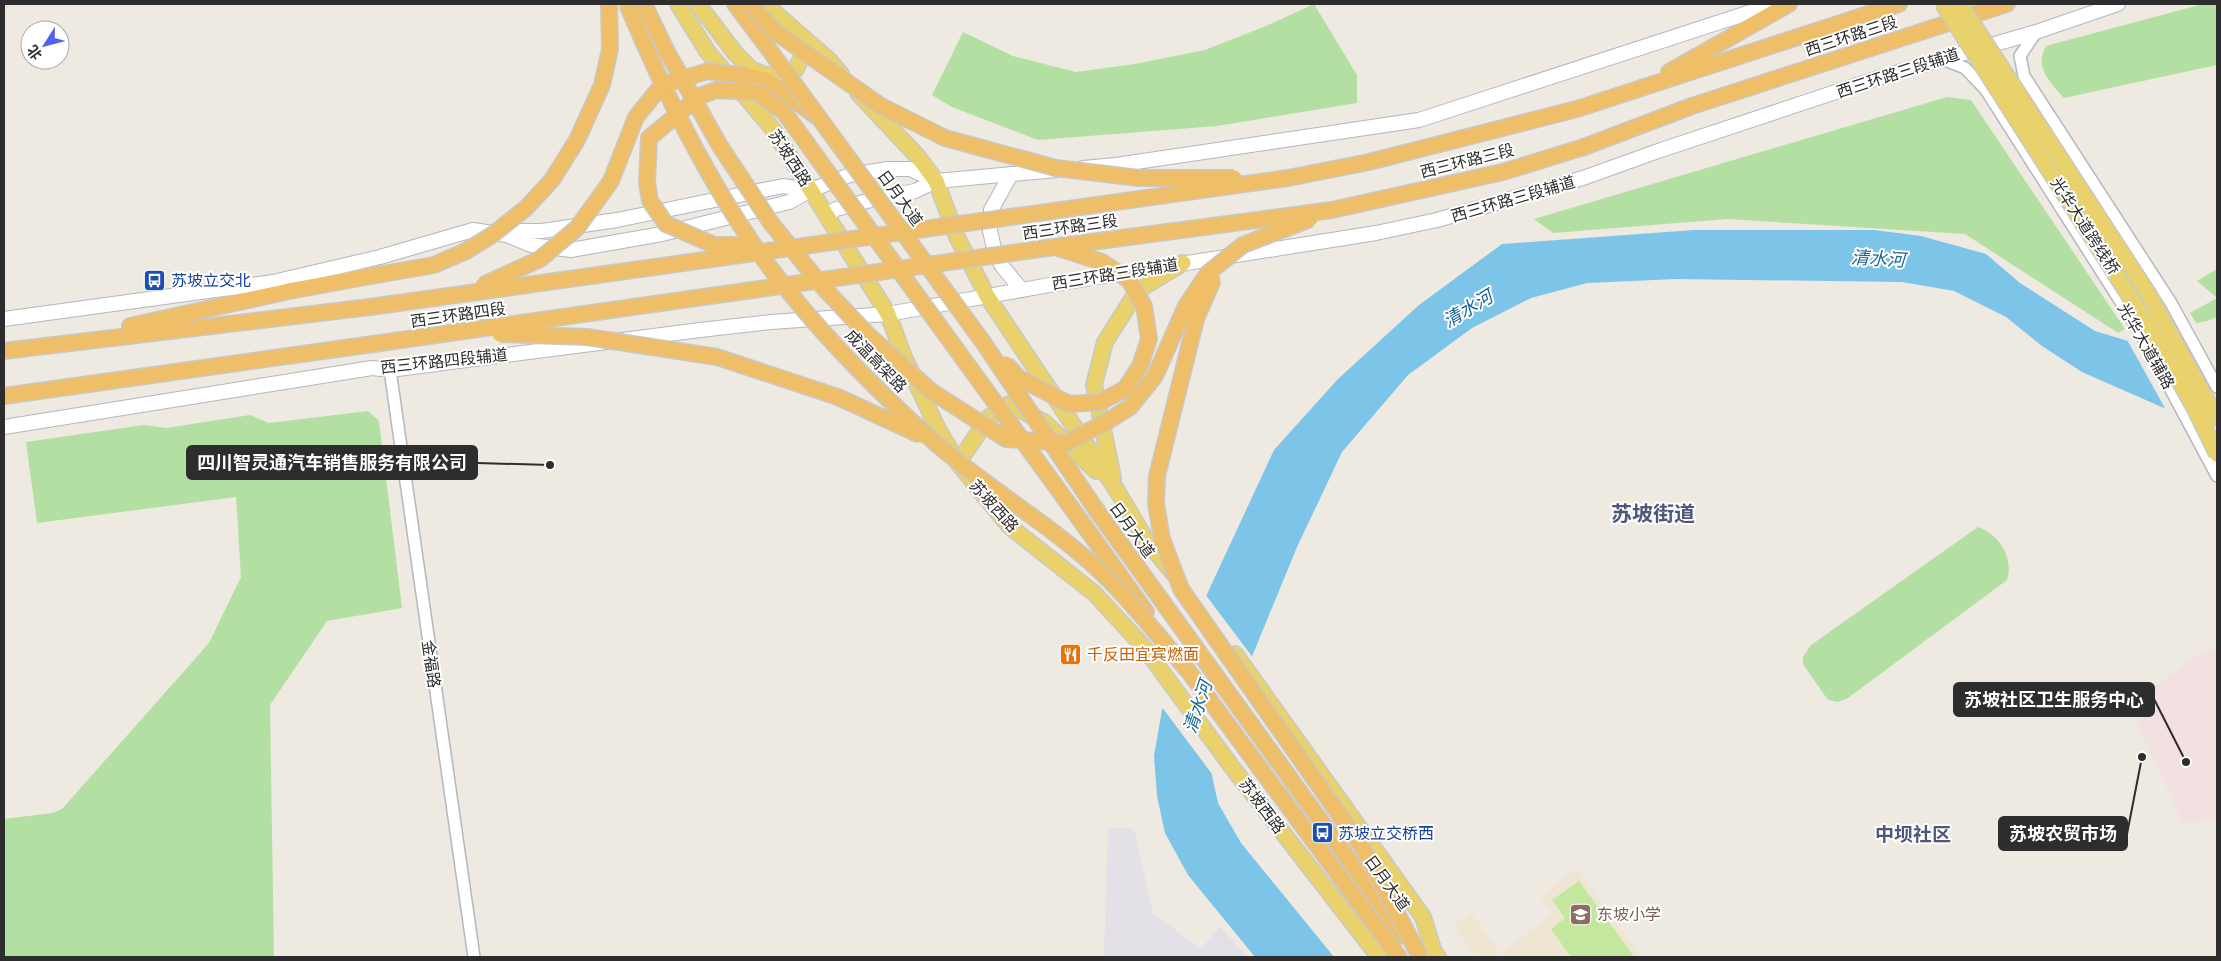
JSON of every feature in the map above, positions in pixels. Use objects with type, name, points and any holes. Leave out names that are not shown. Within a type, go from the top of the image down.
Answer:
[{"type":"highway","points":[[48,344],[289,291],[434,265],[466,251],[492,235],[526,208],[552,180],[577,140],[602,85],[610,49],[609,4]]},
{"type":"highway","name":"成温高架路","points":[[627,4],[672,105],[714,183],[771,268],[834,344],[874,386],[934,442],[1044,525],[1104,574],[1188,671]]},
{"type":"highway","points":[[644,4],[666,50],[720,146],[770,223],[823,287],[868,335],[930,391],[1006,439],[1066,442],[1106,422],[1130,407],[1155,376],[1186,306],[1208,273],[1240,248],[1332,210]]},
{"type":"highway","points":[[735,4],[821,120]]},
{"type":"highway","points":[[750,4],[777,33],[881,106],[946,138],[1056,168],[1138,178],[1288,178]]},
{"type":"highway","points":[[1641,88],[1789,4]]},
{"type":"highway","name":"西三环路三段","points":[[891,234],[1288,178],[1370,162],[1577,108],[1899,4]]},
{"type":"highway","name":"西三环路三段","points":[[916,267],[1332,210],[1503,172],[1584,147],[1692,106],[2007,4]]},
{"type":"highway","points":[[467,292],[540,259],[577,228],[611,181],[636,117],[662,85],[708,71],[747,76],[768,81],[821,120]]},
{"type":"highway","points":[[814,244],[714,245],[666,224],[650,201],[647,183],[649,138],[700,96],[716,90],[758,92],[784,112],[1188,671],[1399,957]]},
{"type":"highway","name":"日月大道","points":[[821,120],[983,342],[1097,511],[1420,957]]},
{"type":"highway","name":"西三环路四段","points":[[4,351],[48,344],[370,307],[891,234]]},
{"type":"highway","points":[[983,342],[1019,378],[1069,404],[1100,402],[1125,389],[1140,366],[1148,339],[1144,306],[1129,280],[1102,262],[1054,247]]},
{"type":"highway","points":[[1240,248],[1220,268],[1208,289],[1196,319],[1157,476],[1156,503],[1162,539],[1181,589],[1362,847],[1420,957]]},
{"type":"highway","name":"西三环路四段","points":[[4,396],[916,267]]},
{"type":"highway","points":[[456,333],[588,337],[717,357],[838,397],[934,442]]},
{"type":"main road","name":"苏坡西路","points":[[678,4],[707,51],[772,128],[888,314],[904,357],[937,427],[958,463],[1009,526],[1094,593],[1143,646],[1232,767],[1379,957]]},
{"type":"main road","points":[[698,4],[735,53],[751,69],[765,75],[787,75],[796,70],[802,56],[799,34]]},
{"type":"main road","points":[[765,4],[830,61],[883,122],[919,158],[936,181],[957,236],[987,296],[1116,489],[1146,540],[1196,600],[1423,917],[1434,952],[1438,957]]},
{"type":"main road","points":[[826,216],[836,210],[883,197],[915,191],[936,181],[1116,165],[1419,120],[1775,4]]},
{"type":"main road","name":"光华大道跨线桥","points":[[1943,4],[2146,322],[2194,407],[2217,454]]},
{"type":"main road","name":"光华大道跨线桥","points":[[1960,4],[2149,295],[2217,419]]},
{"type":"main road","name":"西三环路三段辅道","points":[[888,314],[1183,263],[1376,234],[1437,220],[1583,178],[1661,150],[1942,59],[2036,32],[2118,4]]},
{"type":"main road","points":[[4,319],[273,282],[380,257],[473,230],[507,235],[531,246],[571,250],[662,234],[789,202],[811,190],[850,175],[888,169],[910,169],[936,181]]},
{"type":"main road","points":[[1011,174],[991,210],[990,231],[995,252],[1002,266],[1021,290]]},
{"type":"main road","points":[[484,232],[542,231],[617,220],[783,186],[811,190]]},
{"type":"main road","points":[[1116,489],[1094,385],[1105,342],[1138,290],[1183,263]]},
{"type":"main road","name":"西三环路四段辅道","points":[[4,427],[372,368],[390,370],[718,328],[888,314]]},
{"type":"main road","points":[[958,463],[989,417],[1009,404],[1044,422],[1116,489]]},
{"type":"street","points":[[2036,32],[2020,56],[2024,76],[2183,323],[2217,386]]},
{"type":"street","name":"光华大道辅路","points":[[1942,59],[1965,68],[1986,90],[2140,332],[2217,476]]},
{"type":"street","name":"金福路","points":[[390,370],[474,957]]},
{"type":"shaded area","points":[[2217,647],[2217,821],[2183,823],[2129,704],[2196,657]]},
{"type":"shaded area","points":[[1108,827],[1134,829],[1153,913],[1201,949],[1220,926],[1247,957],[1104,957]]},
{"type":"shaded area","name":"东坡小学","points":[[1577,869],[1641,957],[1476,957],[1453,926],[1471,913],[1500,953],[1553,914],[1540,896]]},
{"type":"green space","points":[[1314,4],[1357,75],[1357,103],[1217,126],[1038,140],[952,107],[932,95],[963,32],[1013,56],[1076,72],[1135,64],[1205,50],[1266,26]]},
{"type":"green space","points":[[2203,4],[2217,4],[2217,65],[2064,98],[2045,74],[2042,61],[2046,46]]},
{"type":"green space","points":[[1947,97],[1971,100],[2125,329],[2118,333],[1965,234],[1728,219],[1553,233],[1534,219]]},
{"type":"green space","points":[[2217,269],[2217,298],[2197,281]]},
{"type":"green space","points":[[2217,298],[2217,357],[2190,313]]},
{"type":"green space","points":[[368,411],[379,421],[402,608],[327,621],[270,705],[274,957],[4,957],[4,819],[52,813],[62,809],[209,643],[241,577],[236,497],[37,523],[26,442],[144,425],[166,428],[250,415],[269,423]]},
{"type":"green space","points":[[1978,527],[1992,535],[2003,548],[2008,563],[2009,572],[2007,580],[1848,698],[1838,702],[1828,700],[1803,664],[1803,657],[1811,645]]},
{"type":"green space","points":[[1579,881],[1634,957],[1571,957],[1551,929],[1565,918],[1552,900]]},
{"type":"water","name":"清水河","points":[[1694,230],[1874,230],[1921,236],[1986,254],[2020,283],[2095,331],[2128,341],[2217,382],[2164,408],[2082,372],[2042,346],[2006,317],[1954,291],[1902,282],[1676,279],[1587,283],[1531,298],[1472,328],[1408,375],[1342,452],[1297,547],[1210,766],[1218,803],[1241,843],[1334,957],[1255,957],[1188,875],[1165,833],[1157,796],[1154,756],[1162,710],[1208,592],[1274,450],[1338,379],[1419,305],[1502,244]]},
{"type":"pier","points":[[2217,317],[2217,385],[2166,410],[2126,338],[2207,321]]},
{"type":"pier","points":[[1205,594],[1254,659],[1213,766],[1215,778],[1161,706]]},
{"type":"place","name":"苏坡立交北","points":[[155,280]]},
{"type":"place","name":"四川智灵通汽车销售服务有限公司","points":[[550,465]]},
{"type":"place","name":"千反田宜宾燃面","points":[[1071,654]]},
{"type":"place","name":"苏坡农贸市场","points":[[2142,757]]},
{"type":"place","name":"苏坡社区卫生服务中心","points":[[2186,762]]},
{"type":"place","name":"苏坡立交桥西","points":[[1322,833]]},
{"type":"place","name":"东坡小学","points":[[1581,914]]},
{"type":"district","name":"苏坡街道","points":[[1653,513]]},
{"type":"district","name":"中坝社区","points":[[1913,834]]}]
